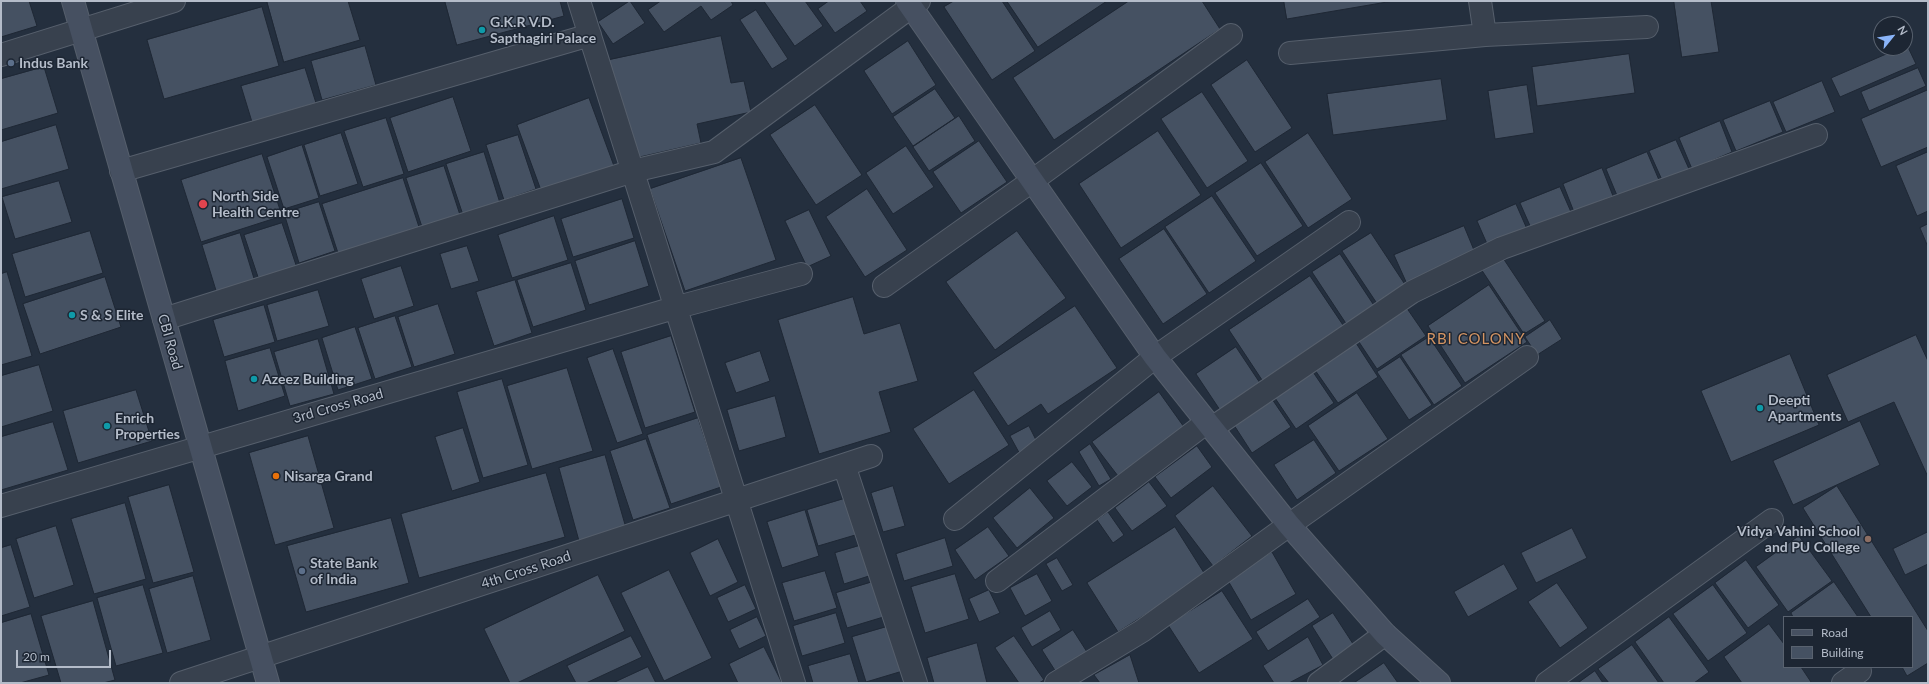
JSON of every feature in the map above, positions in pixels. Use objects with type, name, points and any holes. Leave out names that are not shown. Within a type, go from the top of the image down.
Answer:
[{"type":"street","name":"CBI Road","points":[[73,1],[268,683]]},
{"type":"street","points":[[1,55],[174,1]]},
{"type":"street","points":[[579,1],[633,171],[674,308],[794,683]]},
{"type":"street","points":[[1480,1],[1485,35]]},
{"type":"street","points":[[164,319],[633,171],[714,152],[912,3],[1032,181],[1155,357],[1289,525],[1385,634],[1439,683]]},
{"type":"street","points":[[1290,53],[1485,35],[1647,27]]},
{"type":"street","points":[[121,171],[590,35]]},
{"type":"street","points":[[884,286],[1032,181],[1231,36]]},
{"type":"street","points":[[996,581],[1210,425],[1412,292],[1502,248],[1816,135]]},
{"type":"street","points":[[955,519],[1155,357],[1348,222]]},
{"type":"street","name":"3rd Cross Road","points":[[1,506],[200,446],[674,308],[801,274]]},
{"type":"street","points":[[1056,683],[1142,631],[1528,356]]},
{"type":"street","name":"4th Cross Road","points":[[181,683],[871,456]]},
{"type":"street","points":[[844,465],[916,683]]},
{"type":"street","points":[[1547,683],[1772,520]]},
{"type":"street","points":[[1319,683],[1385,634]]},
{"type":"building","points":[[1,1],[29,1],[37,26],[1,37]]},
{"type":"building","points":[[267,1],[348,1],[360,40],[284,62]]},
{"type":"building","name":"G.K.R V.D. Sapthagiri Palace","points":[[445,1],[560,1],[564,16],[457,45]]},
{"type":"building","points":[[630,1],[645,23],[613,44],[598,22]]},
{"type":"building","points":[[661,1],[731,1],[733,5],[711,20],[701,6],[664,32],[648,10]]},
{"type":"building","points":[[764,1],[805,1],[823,26],[795,46]]},
{"type":"building","points":[[829,1],[860,1],[867,11],[835,33],[818,9]]},
{"type":"building","points":[[954,1],[1002,1],[1035,51],[992,80],[944,7]]},
{"type":"building","points":[[1007,1],[1107,1],[1038,47]]},
{"type":"building","points":[[1129,1],[1202,1],[1220,29],[1054,140],[1013,78]]},
{"type":"building","points":[[1284,1],[1393,1],[1287,19]]},
{"type":"building","points":[[1674,1],[1711,1],[1719,52],[1682,57]]},
{"type":"building","points":[[262,7],[279,66],[164,99],[147,40]]},
{"type":"building","points":[[756,10],[788,59],[772,69],[740,20]]},
{"type":"building","points":[[721,36],[731,83],[744,81],[751,112],[697,124],[701,143],[631,159],[609,60]]},
{"type":"building","points":[[908,41],[936,85],[892,114],[864,71]]},
{"type":"building","points":[[365,46],[376,85],[322,100],[311,61]]},
{"type":"building","points":[[1629,54],[1635,93],[1537,106],[1532,67]]},
{"type":"building","points":[[1882,56],[1912,56],[1916,64],[1840,97],[1831,78]]},
{"type":"building","points":[[1247,60],[1292,128],[1255,152],[1211,85]]},
{"type":"building","points":[[44,67],[58,113],[1,130],[1,79]]},
{"type":"building","points":[[305,68],[316,103],[252,122],[241,86]]},
{"type":"building","points":[[1918,68],[1926,86],[1869,111],[1861,92]]},
{"type":"building","points":[[1441,79],[1447,120],[1333,135],[1327,94]]},
{"type":"building","points":[[1822,81],[1835,112],[1786,132],[1773,102]]},
{"type":"building","points":[[1527,85],[1534,133],[1495,139],[1488,91]]},
{"type":"building","points":[[935,89],[955,118],[913,146],[893,117]]},
{"type":"building","points":[[1928,90],[1928,147],[1881,167],[1861,119]]},
{"type":"building","points":[[1202,92],[1248,161],[1207,188],[1161,119]]},
{"type":"building","points":[[453,97],[471,151],[408,172],[390,118]]},
{"type":"building","points":[[589,98],[614,166],[542,193],[517,125]]},
{"type":"building","points":[[1770,101],[1783,132],[1736,151],[1723,120]]},
{"type":"building","points":[[815,105],[862,175],[816,205],[770,135]]},
{"type":"building","points":[[959,116],[975,141],[929,171],[913,147]]},
{"type":"building","points":[[386,118],[404,174],[363,187],[344,131]]},
{"type":"building","points":[[1720,121],[1732,152],[1692,169],[1679,138]]},
{"type":"building","points":[[56,125],[69,169],[1,189],[1,142]]},
{"type":"building","points":[[1158,131],[1201,195],[1121,248],[1079,184]]},
{"type":"building","points":[[341,133],[358,184],[320,196],[304,145]]},
{"type":"building","points":[[1308,133],[1352,199],[1308,228],[1265,162]]},
{"type":"building","points":[[518,135],[536,189],[504,200],[486,145]]},
{"type":"building","points":[[1676,140],[1689,169],[1662,180],[1649,151]]},
{"type":"building","points":[[979,141],[1007,182],[961,213],[933,172]]},
{"type":"building","points":[[302,145],[319,198],[284,209],[267,157]]},
{"type":"building","points":[[906,146],[934,187],[893,214],[866,173]]},
{"type":"building","points":[[484,152],[500,203],[463,215],[446,164]]},
{"type":"building","points":[[1647,152],[1659,180],[1618,198],[1606,169]]},
{"type":"building","points":[[1928,152],[1928,211],[1917,216],[1896,166]]},
{"type":"building","points":[[262,154],[282,216],[201,242],[181,180]]},
{"type":"building","points":[[741,158],[776,260],[685,291],[650,189]]},
{"type":"building","points":[[1261,163],[1303,226],[1257,256],[1215,193]]},
{"type":"building","points":[[444,166],[460,215],[422,227],[406,178]]},
{"type":"building","points":[[1602,168],[1613,196],[1574,212],[1563,184]]},
{"type":"building","points":[[403,178],[419,227],[338,253],[322,204]]},
{"type":"building","points":[[59,181],[72,222],[15,239],[2,197]]},
{"type":"building","points":[[1560,187],[1571,212],[1531,228],[1520,203]]},
{"type":"building","points":[[867,189],[907,250],[865,277],[826,217]]},
{"type":"building","points":[[1212,196],[1256,261],[1209,293],[1165,227]]},
{"type":"building","points":[[622,199],[634,238],[573,257],[561,219]]},
{"type":"building","points":[[319,202],[335,251],[299,263],[284,213]]},
{"type":"building","points":[[1516,204],[1527,229],[1488,246],[1477,221]]},
{"type":"building","points":[[809,210],[831,256],[807,267],[785,221]]},
{"type":"building","points":[[554,216],[568,260],[512,278],[498,235]]},
{"type":"building","points":[[282,223],[298,271],[260,283],[244,235]]},
{"type":"building","points":[[1928,224],[1928,247],[1920,228]]},
{"type":"building","points":[[1464,226],[1476,255],[1407,284],[1394,255]]},
{"type":"building","points":[[1164,229],[1207,294],[1163,324],[1119,259]]},
{"type":"building","points":[[90,231],[103,273],[25,297],[12,254]]},
{"type":"building","points":[[1017,231],[1066,298],[995,350],[946,282]]},
{"type":"building","points":[[240,233],[256,285],[218,297],[202,245]]},
{"type":"building","points":[[1371,233],[1406,286],[1378,305],[1342,251]]},
{"type":"building","points":[[635,241],[649,286],[589,305],[575,261]]},
{"type":"building","points":[[467,246],[479,281],[451,289],[440,254]]},
{"type":"building","points":[[1340,254],[1377,310],[1349,328],[1312,272]]},
{"type":"building","points":[[1501,255],[1545,321],[1524,334],[1481,269]]},
{"type":"building","points":[[571,263],[586,310],[533,327],[517,280]]},
{"type":"building","points":[[401,266],[414,306],[374,319],[361,279]]},
{"type":"building","points":[[7,272],[32,356],[1,365],[1,274]]},
{"type":"building","points":[[1310,276],[1347,331],[1266,386],[1229,330]]},
{"type":"building","name":"S & S Elite","points":[[105,277],[121,327],[40,354],[23,304]]},
{"type":"building","points":[[515,280],[532,333],[494,346],[476,292]]},
{"type":"building","points":[[1489,285],[1527,342],[1465,383],[1428,326]]},
{"type":"building","points":[[318,290],[329,326],[277,341],[267,305]]},
{"type":"building","points":[[853,297],[864,334],[900,323],[918,381],[879,392],[891,432],[819,454],[778,320]]},
{"type":"building","points":[[438,304],[455,354],[414,367],[398,317]]},
{"type":"building","points":[[1404,304],[1426,336],[1377,369],[1355,336]]},
{"type":"building","points":[[264,305],[275,342],[224,357],[213,320]]},
{"type":"building","points":[[1075,306],[1117,368],[1048,414],[1041,404],[1008,426],[973,373]]},
{"type":"building","points":[[395,316],[412,367],[375,379],[358,328]]},
{"type":"building","points":[[1550,320],[1562,339],[1537,355],[1525,337]]},
{"type":"building","points":[[355,327],[372,379],[338,390],[322,338]]},
{"type":"building","points":[[1916,335],[1928,361],[1928,477],[1894,402],[1848,422],[1827,375]]},
{"type":"building","points":[[671,336],[695,412],[645,428],[621,352]]},
{"type":"building","points":[[1429,337],[1462,386],[1434,405],[1401,355]]},
{"type":"building","points":[[318,339],[334,394],[290,406],[274,352]]},
{"type":"building","points":[[1356,343],[1378,377],[1338,403],[1315,370]]},
{"type":"building","points":[[1236,347],[1264,389],[1224,416],[1196,374]]},
{"type":"building","name":"Azeez Building","points":[[270,348],[285,396],[238,411],[225,361]]},
{"type":"building","points":[[613,349],[643,434],[617,443],[587,358]]},
{"type":"building","points":[[760,351],[770,381],[736,393],[725,363]]},
{"type":"building","name":"Deepti Apartments","points":[[1790,354],[1819,425],[1731,462],[1701,391]]},
{"type":"building","points":[[1400,357],[1432,405],[1409,420],[1377,372]]},
{"type":"building","points":[[39,365],[53,411],[1,427],[1,376]]},
{"type":"building","points":[[567,368],[593,451],[532,469],[507,386]]},
{"type":"building","points":[[1311,369],[1334,403],[1296,429],[1273,395]]},
{"type":"building","points":[[502,379],[528,465],[483,478],[457,392]]},
{"type":"building","name":"Enrich Properties","points":[[136,390],[152,441],[78,463],[63,411]]},
{"type":"building","points":[[974,390],[1009,445],[949,484],[913,429]]},
{"type":"building","points":[[1159,392],[1184,427],[1118,476],[1092,442]]},
{"type":"building","points":[[1357,393],[1388,439],[1339,471],[1308,426]]},
{"type":"building","points":[[775,396],[786,437],[739,451],[727,410]]},
{"type":"building","points":[[1270,396],[1291,427],[1252,453],[1232,422]]},
{"type":"building","points":[[698,418],[721,487],[671,504],[647,435]]},
{"type":"building","points":[[1860,421],[1880,465],[1793,505],[1773,461]]},
{"type":"building","points":[[53,422],[68,470],[1,490],[1,437]]},
{"type":"building","points":[[1029,426],[1040,448],[1022,458],[1010,436]]},
{"type":"building","points":[[463,428],[480,482],[452,491],[435,437]]},
{"type":"building","points":[[308,436],[334,528],[275,545],[249,453]]},
{"type":"building","points":[[646,439],[670,508],[633,520],[610,451]]},
{"type":"building","points":[[1314,440],[1336,473],[1297,500],[1274,465]]},
{"type":"building","points":[[1090,444],[1111,479],[1099,486],[1079,452]]},
{"type":"building","points":[[1197,446],[1212,467],[1171,498],[1155,477]]},
{"type":"building","points":[[605,455],[626,528],[579,541],[559,468]]},
{"type":"building","points":[[1072,462],[1092,487],[1067,506],[1047,481]]},
{"type":"building","points":[[546,473],[565,537],[419,578],[401,514]]},
{"type":"building","points":[[1149,482],[1167,506],[1132,531],[1115,508]]},
{"type":"building","points":[[169,485],[194,572],[153,583],[128,497]]},
{"type":"building","points":[[893,486],[905,526],[883,532],[871,493]]},
{"type":"building","points":[[1213,486],[1252,536],[1213,566],[1175,516]]},
{"type":"building","points":[[1837,486],[1928,631],[1928,663],[1907,676],[1903,668],[1913,668],[1913,616],[1870,616],[1803,508]]},
{"type":"building","points":[[1030,488],[1054,518],[1017,548],[993,518]]},
{"type":"building","points":[[850,497],[862,533],[818,546],[807,510]]},
{"type":"building","points":[[125,503],[146,579],[94,594],[71,519]]},
{"type":"building","points":[[805,510],[819,556],[782,568],[767,522]]},
{"type":"building","points":[[1108,512],[1124,535],[1113,543],[1097,520]]},
{"type":"building","points":[[391,518],[409,583],[306,612],[287,546]]},
{"type":"building","points":[[56,526],[74,585],[34,598],[16,539]]},
{"type":"building","points":[[988,527],[1009,556],[975,580],[955,550]]},
{"type":"building","points":[[1175,527],[1206,576],[1118,632],[1087,583]]},
{"type":"building","points":[[1572,528],[1587,558],[1536,583],[1521,553]]},
{"type":"building","points":[[1928,532],[1928,564],[1905,575],[1893,549]]},
{"type":"building","points":[[1799,536],[1832,581],[1788,612],[1756,567]]},
{"type":"building","points":[[945,538],[953,566],[904,581],[896,554]]},
{"type":"building","points":[[718,539],[738,582],[710,596],[690,553]]},
{"type":"building","points":[[11,545],[30,607],[1,616],[1,548]]},
{"type":"building","points":[[862,545],[872,575],[844,584],[835,553]]},
{"type":"building","points":[[1272,552],[1296,594],[1251,620],[1227,579]]},
{"type":"building","points":[[1057,558],[1073,585],[1062,591],[1046,564]]},
{"type":"building","points":[[1746,560],[1779,605],[1748,628],[1715,583]]},
{"type":"building","points":[[1504,564],[1518,589],[1468,617],[1454,592]]},
{"type":"building","points":[[669,570],[712,658],[664,681],[621,593]]},
{"type":"building","points":[[825,571],[837,608],[794,621],[782,583]]},
{"type":"building","points":[[955,574],[969,619],[925,633],[911,587]]},
{"type":"building","points":[[1037,574],[1052,601],[1025,616],[1010,588]]},
{"type":"building","points":[[598,575],[625,631],[517,683],[510,683],[484,629]]},
{"type":"building","points":[[193,576],[211,640],[167,653],[149,589]]},
{"type":"building","points":[[879,580],[890,615],[847,628],[836,593]]},
{"type":"building","points":[[1834,582],[1857,616],[1792,616],[1791,613]]},
{"type":"building","points":[[1557,583],[1588,628],[1560,648],[1528,602]]},
{"type":"building","points":[[143,585],[163,653],[116,666],[97,598]]},
{"type":"building","points":[[745,585],[756,609],[728,622],[717,598]]},
{"type":"building","points":[[1713,585],[1747,633],[1708,661],[1673,614]]},
{"type":"building","points":[[989,590],[1000,613],[979,622],[969,599]]},
{"type":"building","points":[[1222,591],[1253,639],[1199,673],[1168,625]]},
{"type":"building","points":[[1308,599],[1320,617],[1268,651],[1256,632]]},
{"type":"building","points":[[93,601],[115,680],[103,683],[61,683],[41,616]]},
{"type":"building","points":[[1050,611],[1061,630],[1032,647],[1021,628]]},
{"type":"building","points":[[836,613],[845,643],[802,656],[793,626]]},
{"type":"building","points":[[1333,613],[1357,650],[1336,664],[1312,626]]},
{"type":"building","points":[[31,614],[49,675],[20,683],[1,683],[1,623]]},
{"type":"building","points":[[757,617],[766,636],[739,649],[730,630]]},
{"type":"building","points":[[1669,617],[1709,672],[1694,683],[1664,683],[1635,642]]},
{"type":"building","points":[[1769,624],[1783,643],[1783,668],[1802,668],[1811,682],[1742,683],[1724,657]]},
{"type":"building","points":[[893,625],[906,670],[866,682],[852,637]]},
{"type":"building","points":[[1073,630],[1087,652],[1056,672],[1042,650]]},
{"type":"building","points":[[631,636],[642,657],[586,683],[576,683],[567,666]]},
{"type":"building","points":[[1014,636],[1044,680],[1039,683],[1019,683],[995,648]]},
{"type":"building","points":[[1308,637],[1323,665],[1289,683],[1274,683],[1263,666]]},
{"type":"building","points":[[977,643],[987,683],[934,683],[927,658]]},
{"type":"building","points":[[1632,645],[1659,683],[1609,683],[1598,669]]},
{"type":"building","points":[[764,647],[782,683],[738,683],[729,664]]},
{"type":"building","points":[[850,654],[859,683],[813,683],[808,666]]},
{"type":"building","points":[[1130,655],[1139,683],[1100,683],[1094,675]]},
{"type":"building","points":[[1384,663],[1398,683],[1354,683]]},
{"type":"building","points":[[648,667],[656,683],[613,683]]},
{"type":"building","points":[[1595,671],[1603,683],[1578,683]]},
{"type":"place","name":"G.K.R V.D. Sapthagiri Palace","points":[[482,30]]},
{"type":"place","name":"Indus Bank","points":[[11,63]]},
{"type":"place","name":"North Side Health Centre","points":[[203,204]]},
{"type":"place","name":"S & S Elite","points":[[72,315]]},
{"type":"place","name":"Azeez Building","points":[[254,379]]},
{"type":"place","name":"Deepti Apartments","points":[[1760,408]]},
{"type":"place","name":"Enrich Properties","points":[[107,426]]},
{"type":"place","name":"Nisarga Grand","points":[[276,476]]},
{"type":"place","name":"Vidya Vahini School and PU College","points":[[1868,539]]},
{"type":"place","name":"State Bank of India","points":[[302,571]]},
{"type":"district","name":"RBI COLONY","points":[[1476,339]]}]
